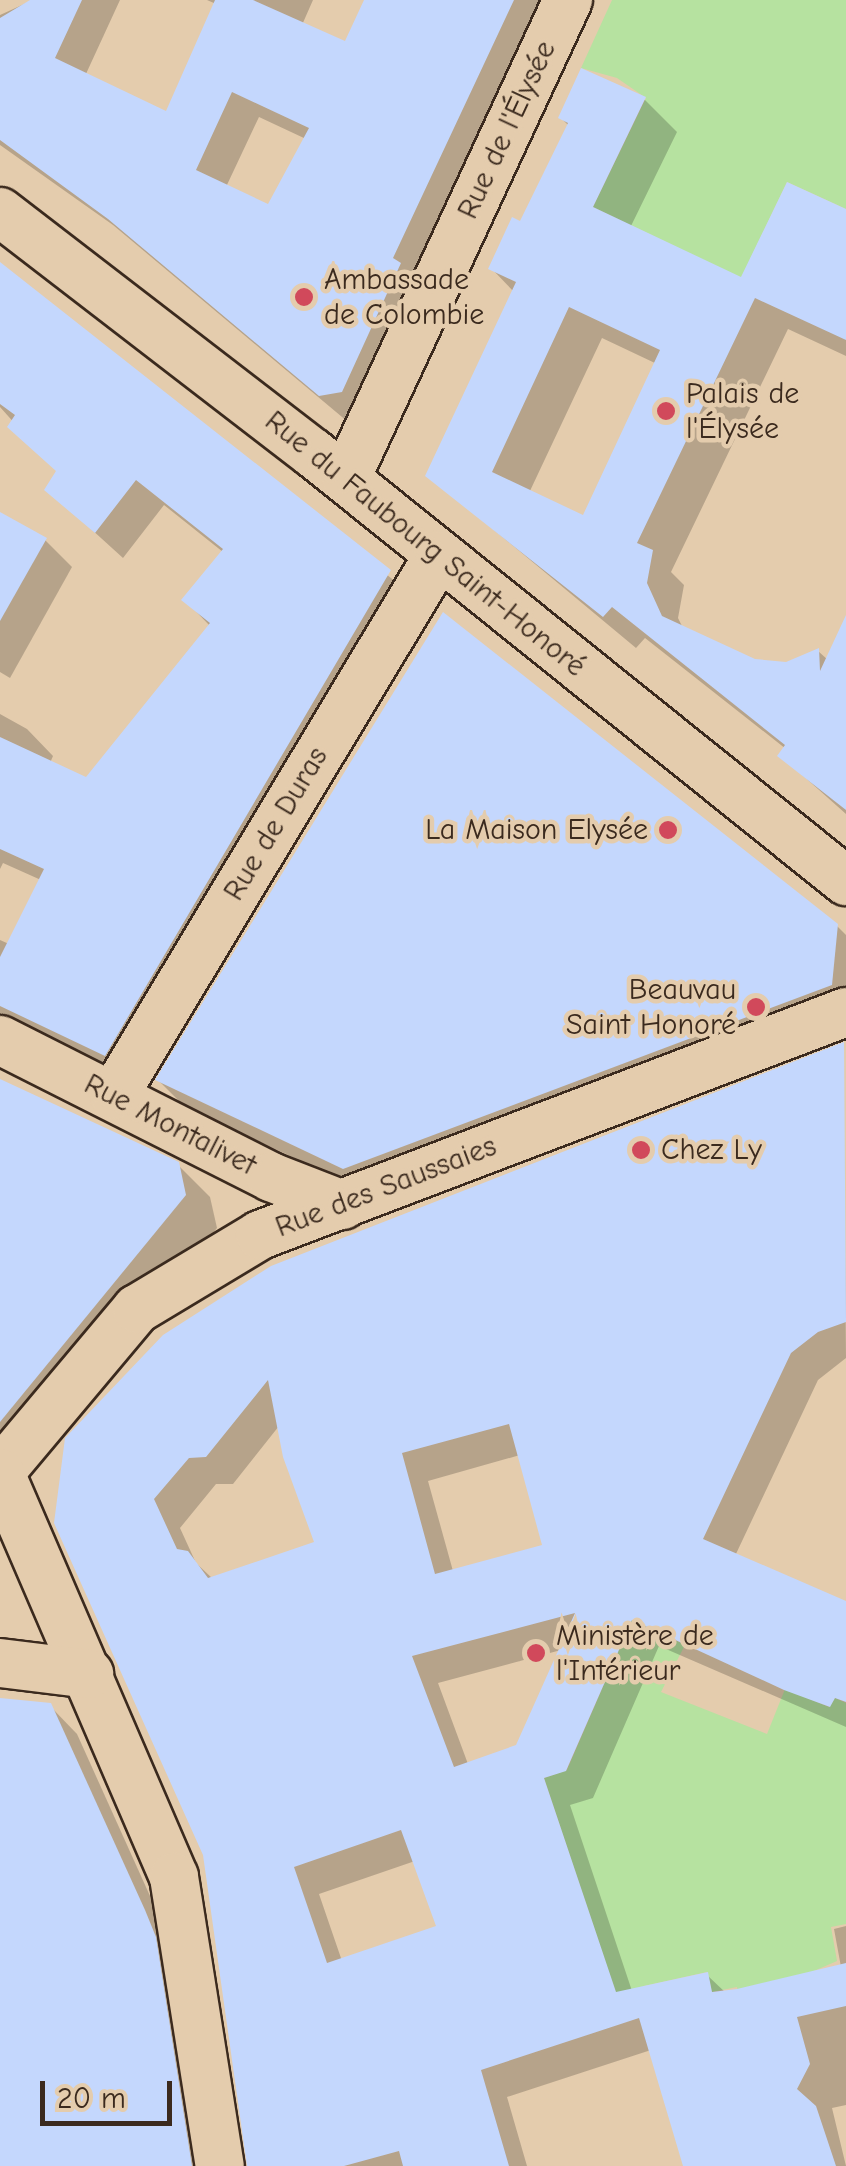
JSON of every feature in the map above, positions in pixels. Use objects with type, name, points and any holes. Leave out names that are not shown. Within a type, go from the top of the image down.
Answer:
[{"type":"street","name":"Rue de l'Élysée","points":[[346,478],[568,0]]},
{"type":"street","name":"Rue du Faubourg Saint-Honoré","points":[[0,212],[346,478],[846,881]]},
{"type":"street","name":"Rue de Duras","points":[[114,1095],[439,555]]},
{"type":"street","name":"Rue des Saussaies","points":[[0,1473],[137,1308],[260,1235],[846,1012]]},
{"type":"street","name":"Rue Montalivet","points":[[0,1040],[271,1177],[343,1205]]},
{"type":"street","points":[[0,1473],[174,1877],[220,2166]]},
{"type":"street","points":[[0,1662],[89,1674]]},
{"type":"green space","points":[[612,0],[846,0],[846,209],[787,182],[741,278],[593,207],[646,98],[617,78],[581,68]]},
{"type":"green space","points":[[629,1605],[642,1625],[685,1645],[661,1692],[767,1734],[785,1689],[829,1707],[835,1698],[846,1703],[846,1924],[831,1927],[837,1961],[740,2003],[737,1987],[712,1992],[707,1972],[644,1986],[622,2011],[544,1778],[567,1770],[625,1636]]},
{"type":"building","points":[[30,0],[82,0],[55,58],[166,111],[215,0],[253,0],[345,41],[364,0],[514,0],[393,258],[401,263],[342,392],[319,396],[108,219],[0,140],[0,18]],"holes":[[[232,92],[309,128],[268,204],[196,170]]]},
{"type":"building","name":"Palais de l'Élysée","points":[[581,68],[646,97],[593,207],[741,277],[787,182],[846,209],[846,340],[755,298],[637,543],[653,550],[647,583],[662,616],[755,659],[786,662],[819,648],[820,671],[846,615],[846,810],[777,756],[785,745],[612,607],[603,617],[425,476],[516,282],[488,269],[512,217],[520,221],[568,123],[558,118]],"holes":[[[569,307],[660,350],[583,515],[492,472]]]},
{"type":"building","points":[[0,262],[391,570],[105,1056],[0,1006],[0,957],[44,869],[0,849],[0,737],[86,777],[210,623],[181,600],[223,549],[136,480],[95,533],[44,490],[56,471],[7,427],[15,415],[0,404]]},
{"type":"building","points":[[0,512],[47,538],[0,621]]},
{"type":"building","points":[[443,612],[838,924],[832,985],[343,1169],[155,1080]]},
{"type":"building","points":[[844,1042],[846,1322],[818,1332],[791,1353],[703,1539],[846,1601],[846,1702],[835,1698],[830,1707],[784,1690],[632,1620],[566,1771],[544,1778],[616,1992],[708,1972],[712,1992],[737,1989],[846,1963],[846,2006],[797,2017],[810,2064],[797,2089],[816,2106],[836,2166],[683,2166],[639,2018],[481,2070],[509,2166],[403,2166],[399,2151],[344,2166],[247,2166],[203,1855],[54,1523],[65,1438],[163,1335],[271,1266]],"holes":[[[268,1380],[283,1457],[314,1542],[208,1578],[188,1551],[177,1549],[154,1499],[189,1458],[206,1457]],[[509,1424],[542,1545],[435,1574],[402,1453]],[[575,1613],[516,1745],[454,1767],[412,1656]],[[401,1830],[436,1926],[327,1963],[294,1867]]]},
{"type":"building","points":[[0,1079],[179,1162],[186,1195],[0,1422]]},
{"type":"building","points":[[0,1698],[51,1703],[145,1910],[156,1937],[192,2166],[0,2166]]},
{"type":"place","name":"Ambassade de Colombie","points":[[304,297]]},
{"type":"place","name":"Palais de l'Élysée","points":[[666,411]]},
{"type":"place","name":"La Maison Elysée","points":[[668,830]]},
{"type":"place","name":"Beauvau Saint Honoré","points":[[756,1007]]},
{"type":"place","name":"Chez Ly","points":[[641,1150]]},
{"type":"place","name":"Ministère de l'Intérieur","points":[[536,1653]]}]
